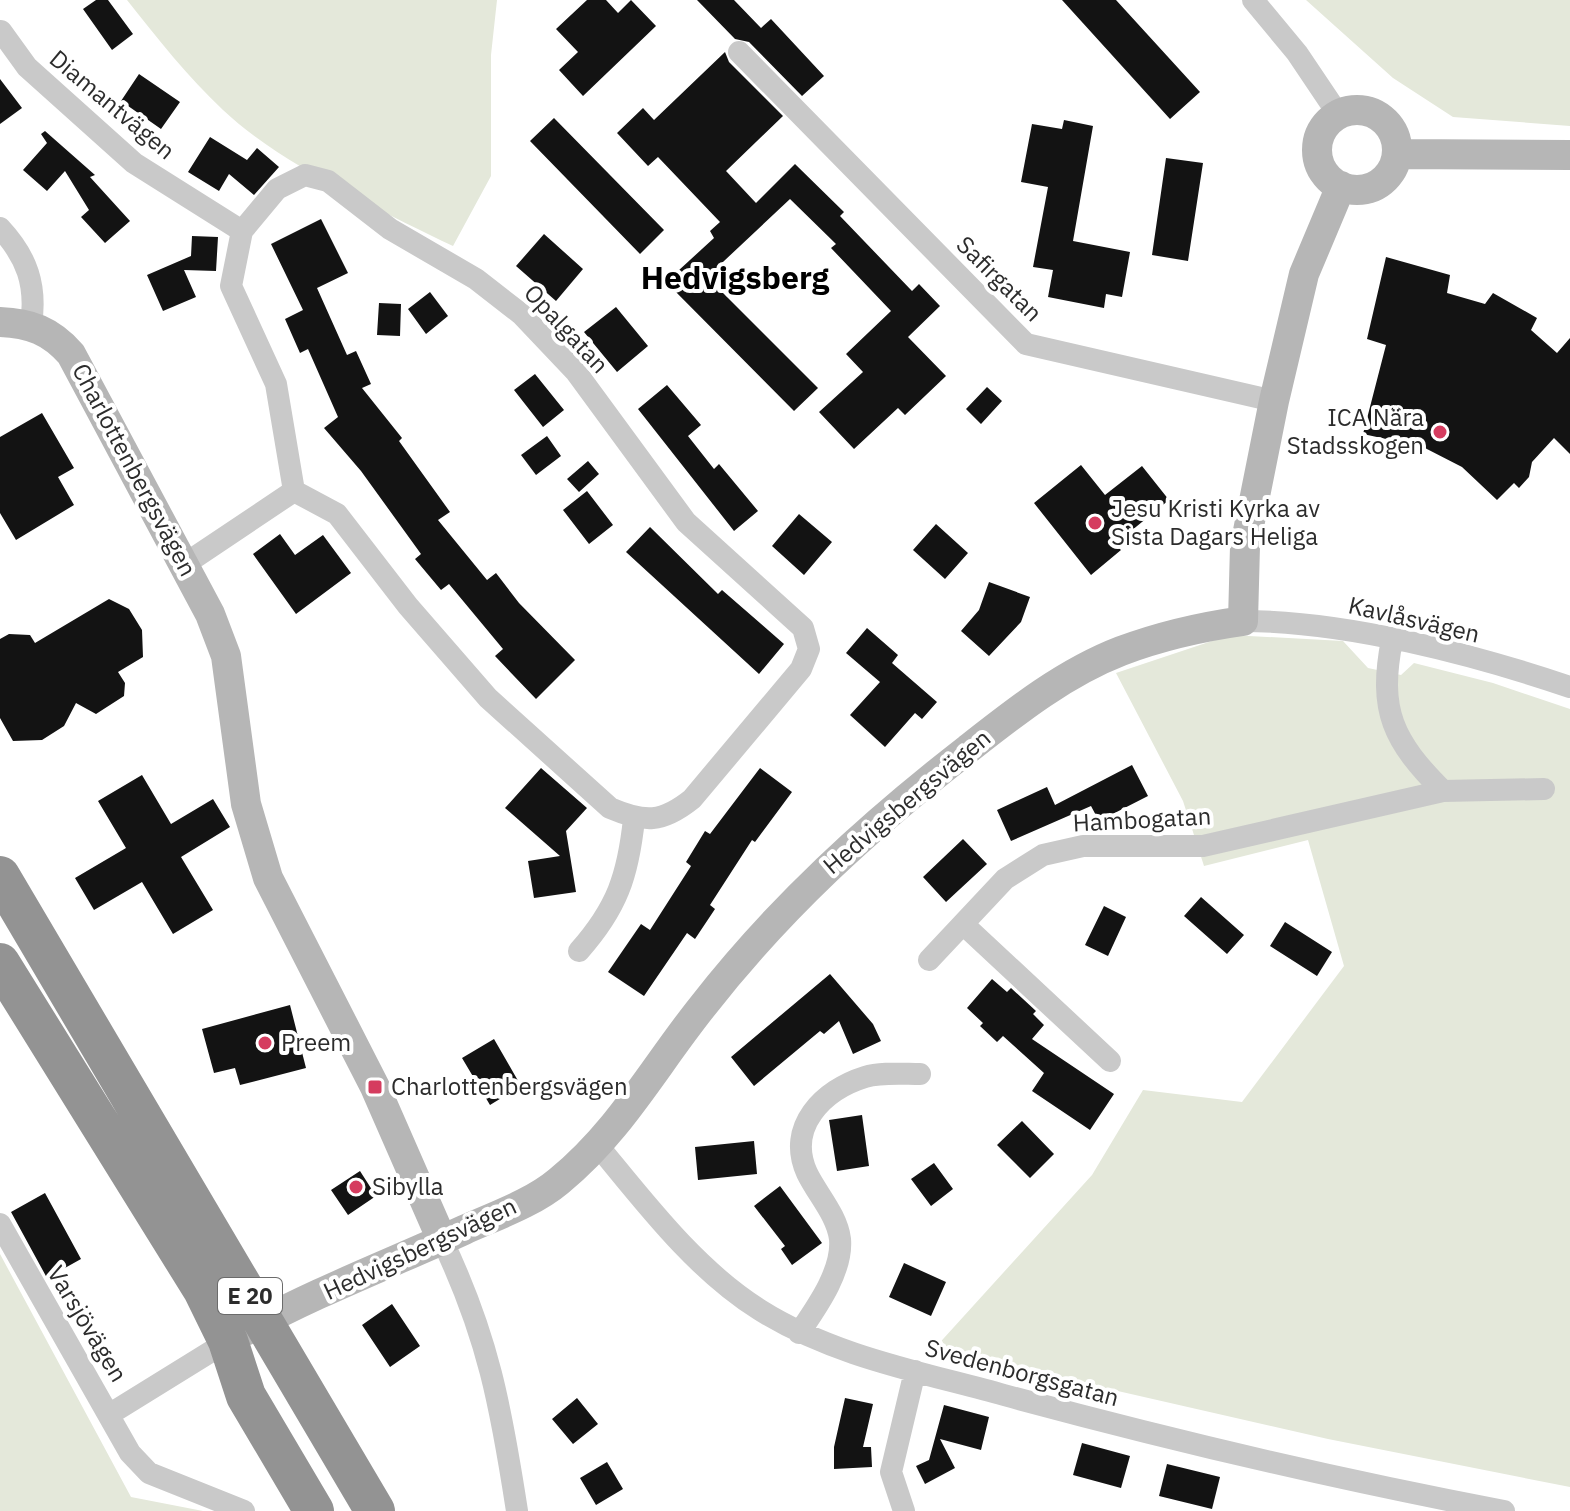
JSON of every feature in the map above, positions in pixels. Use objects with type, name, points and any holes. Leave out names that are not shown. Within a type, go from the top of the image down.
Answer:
[{"type":"highway","name":"E 20","points":[[0,876],[265,1320],[375,1511]]},
{"type":"highway","name":"E 20","points":[[0,963],[77,1092],[127,1163],[203,1290],[228,1341],[246,1396],[314,1511]]},
{"type":"street","points":[[1253,0],[1297,53],[1338,114]]},
{"type":"street","name":"Diamantvägen","points":[[1,31],[27,67],[134,163],[242,231]]},
{"type":"street","name":"Safirgatan","points":[[739,52],[1026,344],[1274,401]]},
{"type":"street","points":[[1365,110],[1382,119],[1394,135],[1397,154],[1387,175],[1376,184],[1362,189],[1341,186],[1325,173],[1317,154],[1320,134],[1338,114],[1365,110]]},
{"type":"street","points":[[1397,154],[1570,155]]},
{"type":"street","name":"Opalgatan","points":[[294,491],[276,384],[231,286],[242,231],[277,189],[305,175],[328,181],[390,229],[476,279],[521,314],[576,372],[686,522],[803,628],[809,649],[801,669],[692,799],[673,815],[634,819]]},
{"type":"street","points":[[1243,621],[1245,546],[1274,401],[1304,274],[1341,186]]},
{"type":"street","points":[[0,228],[27,263],[34,307],[31,325]]},
{"type":"street","name":"Charlottenbergsvägen","points":[[0,322],[31,325],[47,332],[71,354],[185,564],[226,656],[246,804],[268,878],[375,1087],[442,1240]]},
{"type":"street","points":[[185,564],[294,491],[337,514],[408,606],[488,698],[610,808],[634,819],[630,859],[618,895],[606,920],[579,951]]},
{"type":"street","name":"Kavlåsvägen","points":[[1243,621],[1301,623],[1392,640],[1570,687]]},
{"type":"street","name":"Hedvigsbergsvägen","points":[[228,1341],[265,1320],[442,1240],[555,1184],[599,1147],[628,1112],[700,1008],[747,952],[802,891],[872,824],[1028,702],[1081,670],[1119,652],[1187,629],[1243,621]]},
{"type":"street","points":[[1392,640],[1384,685],[1387,707],[1398,736],[1443,791]]},
{"type":"street","name":"Hambogatan","points":[[929,960],[1005,879],[1043,855],[1083,846],[1203,846],[1443,791],[1544,789]]},
{"type":"street","points":[[963,924],[1110,1061]]},
{"type":"street","points":[[799,1333],[827,1286],[839,1254],[836,1225],[806,1171],[801,1152],[802,1134],[811,1110],[827,1095],[868,1076],[920,1074]]},
{"type":"street","name":"Svedenborgsgatan","points":[[599,1147],[690,1252],[756,1308],[799,1333],[915,1371],[1196,1447],[1331,1478],[1504,1511]]},
{"type":"street","name":"Varsjövägen","points":[[0,1224],[49,1316],[110,1414],[228,1341]]},
{"type":"street","points":[[442,1240],[471,1300],[485,1342],[499,1394],[517,1511]]},
{"type":"street","points":[[904,1511],[891,1472],[915,1371]]},
{"type":"street","points":[[110,1414],[130,1453],[149,1473],[244,1511]]},
{"type":"shaded area","points":[[127,0],[497,0],[491,55],[491,176],[453,246],[333,185],[246,130],[197,84]]},
{"type":"shaded area","points":[[1306,0],[1570,0],[1570,126],[1453,117],[1393,78]]},
{"type":"shaded area","points":[[1230,635],[1343,641],[1368,668],[1401,675],[1414,663],[1493,683],[1570,709],[1570,1487],[1328,1439],[934,1349],[1092,1175],[1143,1090],[1242,1102],[1344,966],[1308,840],[1204,866],[1183,801],[1116,673]]},
{"type":"shaded area","points":[[0,1254],[131,1497],[203,1511],[0,1511]]},
{"type":"building","points":[[96,0],[108,0],[133,34],[112,50],[83,9]]},
{"type":"building","points":[[587,0],[606,0],[618,13],[631,0],[656,26],[583,96],[559,70],[578,52],[556,29]]},
{"type":"building","points":[[697,0],[734,0],[761,28],[771,19],[824,76],[802,96],[749,42],[735,39]]},
{"type":"building","points":[[1062,0],[1116,0],[1200,92],[1170,119]]},
{"type":"building","points":[[725,52],[729,62],[783,116],[726,171],[756,203],[795,164],[844,212],[840,216],[912,291],[919,284],[940,306],[908,337],[946,376],[905,415],[898,408],[854,449],[819,412],[863,372],[846,354],[891,311],[831,248],[836,244],[790,199],[707,277],[818,388],[794,411],[666,282],[714,238],[710,231],[720,222],[658,157],[648,166],[617,133],[643,108],[654,120]]},
{"type":"building","points":[[139,74],[180,102],[161,129],[121,101]]},
{"type":"building","points":[[0,79],[22,108],[0,124]]},
{"type":"building","points":[[554,118],[664,230],[640,254],[530,141]]},
{"type":"building","points":[[1064,120],[1093,126],[1073,241],[1130,252],[1122,297],[1106,294],[1104,308],[1048,297],[1053,270],[1033,267],[1048,187],[1021,182],[1032,124],[1062,129]]},
{"type":"building","points":[[45,131],[95,175],[90,177],[130,221],[105,243],[81,217],[89,210],[65,171],[47,191],[23,170],[47,143],[41,134]]},
{"type":"building","points":[[210,137],[247,160],[257,148],[279,167],[254,195],[229,174],[219,191],[188,172]]},
{"type":"building","points":[[1166,158],[1203,163],[1188,261],[1152,255]]},
{"type":"building","points":[[321,219],[348,273],[317,288],[347,355],[356,351],[371,384],[362,388],[402,438],[399,441],[450,512],[438,520],[487,580],[496,573],[519,603],[575,660],[536,699],[495,656],[503,649],[449,584],[441,590],[415,559],[421,554],[361,471],[324,428],[338,417],[308,349],[300,353],[285,319],[303,310],[271,244]]},
{"type":"building","points":[[544,234],[583,269],[556,301],[516,266]]},
{"type":"building","points":[[192,236],[218,237],[216,271],[184,270],[196,297],[163,311],[147,275],[191,256]]},
{"type":"building","points":[[1386,257],[1450,275],[1447,293],[1485,304],[1493,293],[1537,318],[1531,330],[1557,353],[1570,338],[1570,454],[1554,438],[1532,462],[1529,477],[1519,488],[1514,483],[1497,500],[1462,467],[1423,447],[1363,434],[1386,345],[1367,339]]},
{"type":"building","points":[[430,292],[448,316],[426,334],[408,309]]},
{"type":"building","points":[[379,303],[401,304],[400,336],[377,335]]},
{"type":"building","points":[[616,307],[648,346],[617,372],[584,332]]},
{"type":"building","points":[[535,374],[564,410],[543,427],[514,390]]},
{"type":"building","points":[[667,385],[701,425],[688,436],[714,469],[719,464],[758,511],[734,531],[638,409]]},
{"type":"building","points":[[987,387],[1002,401],[981,424],[966,409]]},
{"type":"building","points":[[42,413],[74,468],[58,477],[74,505],[16,540],[0,513],[0,437]]},
{"type":"building","points":[[547,436],[561,456],[536,475],[521,455]]},
{"type":"building","points":[[588,461],[599,474],[579,492],[567,479]]},
{"type":"building","name":"Jesu Kristi Kyrka av Sista Dagars Heliga","points":[[1081,465],[1105,495],[1142,466],[1169,500],[1115,544],[1121,550],[1091,575],[1034,503]]},
{"type":"building","points":[[587,491],[613,525],[589,544],[563,510]]},
{"type":"building","points":[[799,514],[832,542],[804,575],[772,546]]},
{"type":"building","points":[[936,524],[968,553],[945,579],[913,550]]},
{"type":"building","points":[[650,527],[718,594],[722,590],[784,644],[759,674],[626,552]]},
{"type":"building","points":[[280,534],[295,555],[323,535],[351,573],[296,614],[253,554]]},
{"type":"building","points":[[989,582],[1030,597],[1021,622],[989,656],[961,631],[979,610]]},
{"type":"building","points":[[109,599],[129,609],[142,630],[143,657],[118,672],[125,683],[124,696],[96,714],[76,703],[64,726],[42,740],[13,741],[0,718],[0,639],[9,634],[30,635],[35,643]]},
{"type":"building","points":[[867,628],[898,655],[892,663],[937,702],[922,719],[915,713],[885,747],[850,715],[880,682],[846,653]]},
{"type":"building","points":[[1132,765],[1148,796],[1099,821],[1091,806],[1011,841],[997,810],[1047,787],[1055,805]]},
{"type":"building","points":[[541,768],[587,808],[566,831],[576,892],[534,898],[528,861],[560,856],[505,808]]},
{"type":"building","points":[[760,768],[792,792],[755,842],[752,840],[710,905],[715,909],[695,939],[687,933],[644,996],[608,972],[641,924],[650,930],[691,866],[686,862],[705,831],[710,834]]},
{"type":"building","points":[[142,775],[171,824],[213,799],[230,827],[181,857],[213,910],[173,934],[142,882],[94,910],[75,878],[126,848],[98,801]]},
{"type":"building","points":[[963,839],[987,864],[946,902],[923,877]]},
{"type":"building","points":[[1201,897],[1244,935],[1227,954],[1184,916]]},
{"type":"building","points":[[1104,906],[1126,917],[1108,956],[1085,945]]},
{"type":"building","points":[[1285,922],[1332,952],[1317,976],[1270,946]]},
{"type":"building","points":[[830,974],[873,1024],[881,1041],[853,1054],[839,1021],[824,1034],[820,1031],[754,1086],[731,1057]]},
{"type":"building","points":[[992,979],[1007,992],[1011,988],[1036,1011],[1033,1014],[1044,1025],[1032,1039],[1114,1094],[1090,1130],[1032,1091],[1044,1073],[1003,1036],[997,1042],[967,1008]]},
{"type":"building","points":[[290,1005],[306,1068],[240,1085],[235,1068],[214,1073],[202,1029]]},
{"type":"building","points":[[494,1039],[521,1086],[490,1105],[462,1058]]},
{"type":"building","points":[[862,1115],[869,1166],[837,1171],[829,1120]]},
{"type":"building","points":[[1022,1121],[1054,1154],[1030,1178],[997,1145]]},
{"type":"building","points":[[754,1141],[757,1174],[698,1180],[695,1147]]},
{"type":"building","points":[[934,1163],[953,1189],[931,1206],[911,1179]]},
{"type":"building","points":[[360,1171],[376,1196],[348,1215],[331,1190]]},
{"type":"building","points":[[780,1186],[822,1243],[792,1265],[781,1249],[785,1246],[754,1206]]},
{"type":"building","points":[[45,1193],[81,1259],[47,1278],[11,1212]]},
{"type":"building","points":[[904,1263],[946,1282],[931,1316],[889,1297]]},
{"type":"building","points":[[392,1304],[420,1346],[390,1367],[362,1325]]},
{"type":"building","points":[[577,1398],[598,1424],[573,1444],[552,1419]]},
{"type":"building","points":[[845,1398],[873,1404],[863,1447],[871,1447],[872,1467],[834,1469],[834,1447]]},
{"type":"building","points":[[944,1405],[989,1417],[981,1450],[940,1439],[955,1468],[925,1484],[916,1466],[929,1460]]},
{"type":"building","points":[[1082,1443],[1130,1456],[1121,1488],[1073,1475]]},
{"type":"building","points":[[607,1462],[623,1489],[596,1505],[580,1478]]},
{"type":"building","points":[[1167,1464],[1220,1477],[1212,1509],[1159,1496]]},
{"type":"place","name":"ICA Nära Stadsskogen","points":[[1440,432]]},
{"type":"place","name":"Jesu Kristi Kyrka av Sista Dagars Heliga","points":[[1095,523]]},
{"type":"place","name":"Preem","points":[[265,1043]]},
{"type":"place","name":"Charlottenbergsvägen","points":[[375,1087]]},
{"type":"place","name":"Sibylla","points":[[356,1187]]},
{"type":"district","name":"Hedvigsberg","points":[[735,278]]}]
